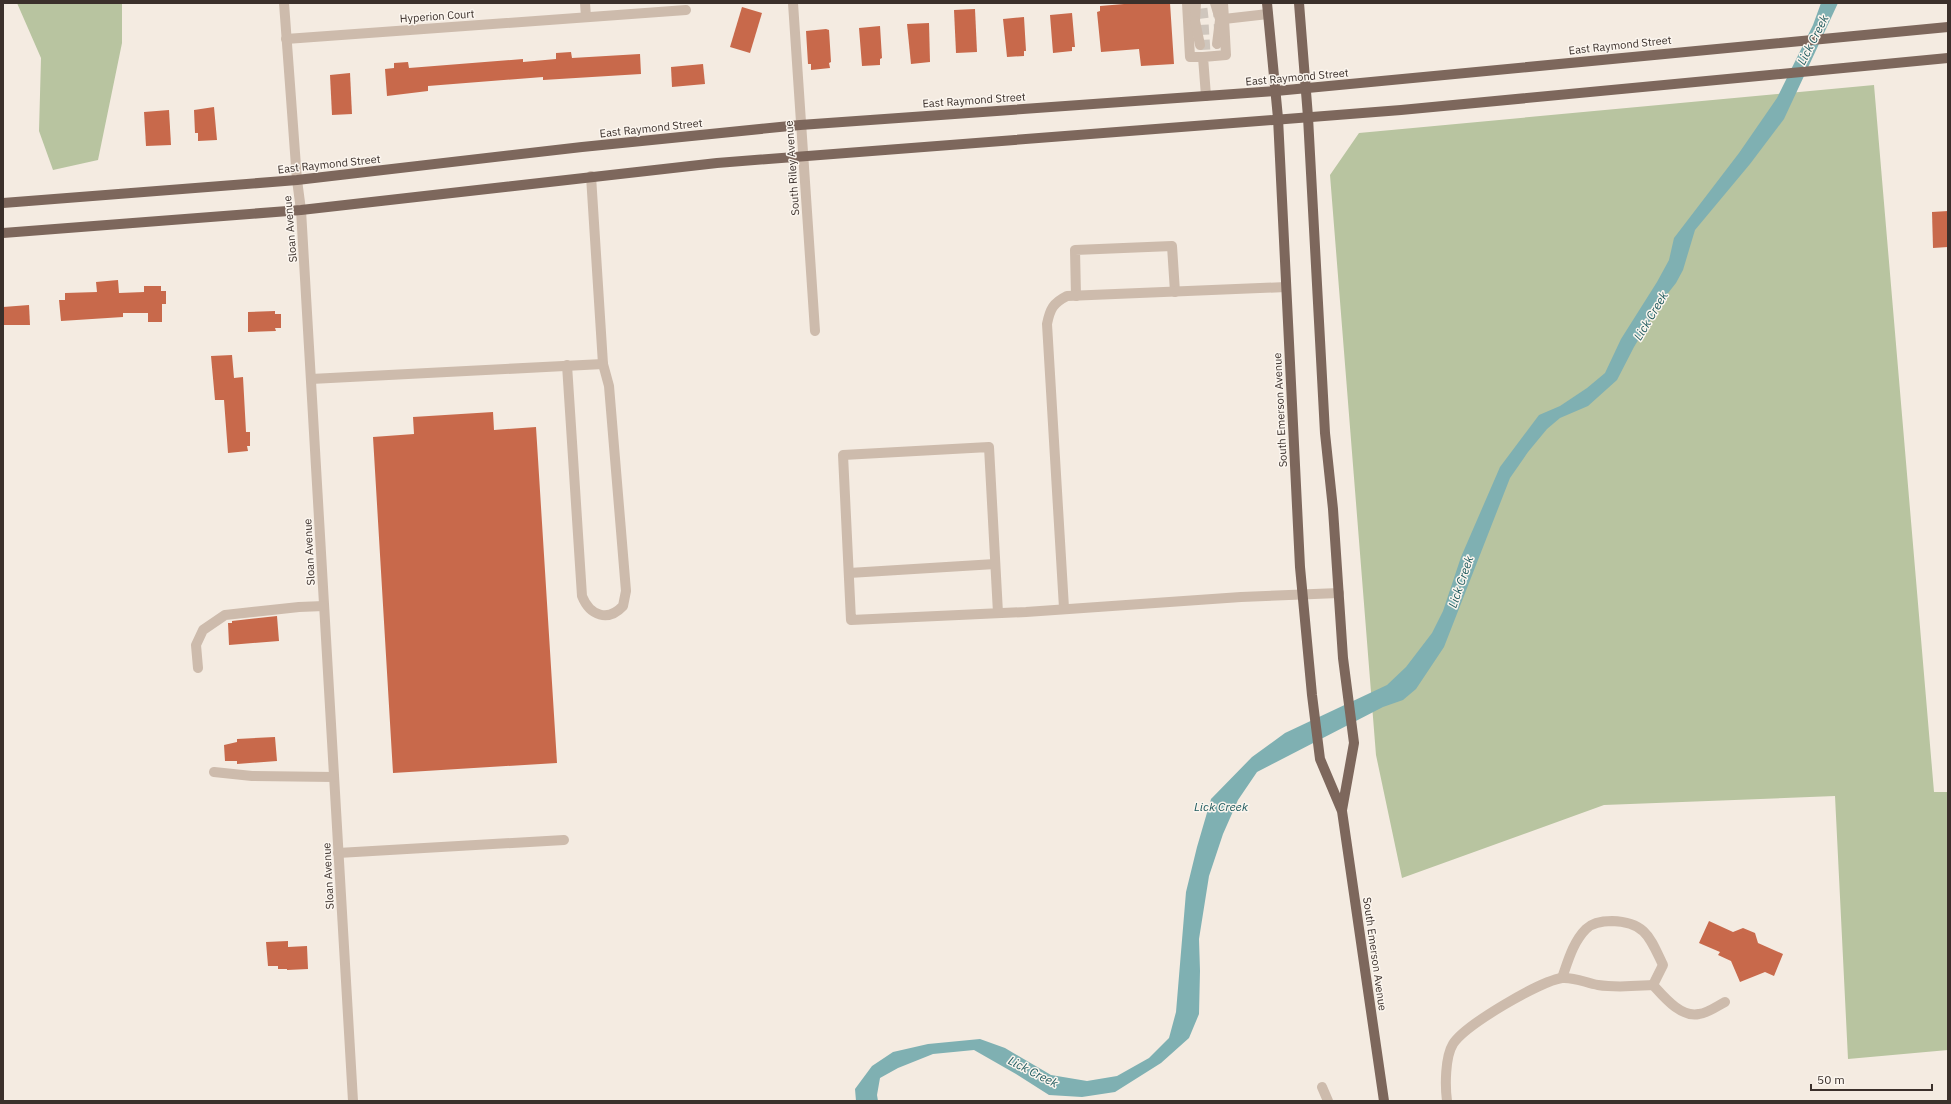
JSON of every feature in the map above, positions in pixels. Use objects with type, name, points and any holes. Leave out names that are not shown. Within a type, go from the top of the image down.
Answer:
[{"type":"main road","name":"South Emerson Avenue","points":[[1267,3],[1278,118],[1302,595],[1312,695],[1320,759],[1342,811],[1384,1101]]},
{"type":"main road","name":"South Emerson Avenue","points":[[1299,3],[1308,117],[1325,433],[1345,679],[1354,743],[1342,811]]},
{"type":"main road","name":"East Raymond Street","points":[[3,203],[297,180],[582,147],[800,125],[1306,89],[1948,27]]},
{"type":"main road","points":[[3,233],[302,210],[591,176],[717,163],[1278,118],[1308,117],[1766,76],[1948,58]]},
{"type":"street","name":"Sloan Avenue","points":[[284,3],[297,180],[302,210],[353,1101]]},
{"type":"street","points":[[585,3],[586,17]]},
{"type":"street","name":"South Riley Avenue","points":[[793,3],[815,331]]},
{"type":"street","points":[[1187,3],[1195,21],[1200,45]]},
{"type":"street","points":[[1196,3],[1190,57],[1226,55],[1218,13]]},
{"type":"street","points":[[1216,29],[1218,13],[1223,3]]},
{"type":"street","name":"Hyperion Court","points":[[286,39],[686,10]]},
{"type":"street","points":[[1218,13],[1268,14]]},
{"type":"street","points":[[1217,44],[1218,13]]},
{"type":"street","points":[[1204,57],[1206,96]]},
{"type":"street","points":[[567,365],[582,596],[585,604],[590,609],[604,616],[617,613],[623,606],[626,591],[609,386],[604,364],[591,176]]},
{"type":"street","points":[[1076,296],[1075,250],[1172,246],[1175,292]]},
{"type":"street","points":[[1064,608],[1047,324],[1050,309],[1057,301],[1067,296],[1286,287]]},
{"type":"street","points":[[311,378],[604,364]]},
{"type":"street","points":[[998,613],[989,447],[843,455],[851,620],[998,613],[1241,597],[1339,593]]},
{"type":"street","points":[[849,573],[995,564]]},
{"type":"street","points":[[198,668],[196,645],[203,630],[225,615],[299,607],[324,606]]},
{"type":"street","points":[[214,772],[252,776],[334,777]]},
{"type":"street","points":[[338,853],[564,840]]},
{"type":"street","points":[[1562,978],[1573,948],[1587,928],[1600,921],[1626,921],[1640,927],[1652,943],[1663,965],[1653,985]]},
{"type":"street","points":[[1446,1098],[1447,1065],[1453,1044],[1471,1027],[1502,1006],[1547,983],[1562,978],[1575,979],[1596,985],[1616,988],[1653,985],[1675,1007],[1691,1014],[1700,1014],[1725,1002]]},
{"type":"street","points":[[1322,1087],[1328,1101]]},
{"type":"green space","points":[[17,3],[122,3],[122,43],[98,160],[53,170],[39,131],[41,58]]},
{"type":"green space","points":[[1874,85],[1934,792],[1948,792],[1948,1050],[1848,1059],[1835,796],[1604,805],[1402,878],[1376,755],[1330,175],[1359,133]]},
{"type":"water","name":"Lick Creek","points":[[1821,3],[1838,3],[1784,119],[1750,164],[1695,230],[1683,270],[1676,283],[1661,302],[1634,347],[1617,380],[1588,406],[1560,418],[1547,429],[1528,452],[1510,478],[1444,647],[1416,689],[1403,700],[1383,707],[1257,772],[1238,800],[1223,834],[1209,876],[1199,939],[1199,1014],[1189,1038],[1161,1063],[1115,1092],[1082,1097],[1049,1095],[974,1050],[933,1054],[898,1068],[880,1078],[877,1095],[878,1101],[856,1101],[855,1089],[872,1066],[893,1052],[928,1044],[980,1039],[1005,1048],[1051,1075],[1087,1081],[1117,1076],[1149,1058],[1169,1038],[1176,1012],[1186,892],[1211,799],[1252,757],[1285,733],[1387,685],[1406,667],[1432,633],[1443,611],[1461,557],[1500,467],[1539,415],[1560,406],[1587,388],[1605,373],[1621,339],[1669,260],[1674,238],[1739,153],[1777,98],[1813,25]]},
{"type":"building","points":[[1136,3],[1170,3],[1174,64],[1141,66],[1139,49],[1101,52],[1097,12],[1100,11],[1100,6]]},
{"type":"building","points":[[742,7],[762,13],[750,53],[730,47]]},
{"type":"building","points":[[975,9],[977,52],[956,53],[954,10]]},
{"type":"building","points":[[1072,13],[1075,47],[1072,47],[1072,51],[1053,53],[1050,15]]},
{"type":"building","points":[[1024,17],[1026,51],[1024,51],[1024,56],[1007,57],[1003,19]]},
{"type":"building","points":[[929,23],[930,62],[911,64],[907,24]]},
{"type":"building","points":[[880,26],[882,58],[880,59],[880,65],[862,66],[859,28]]},
{"type":"building","points":[[829,30],[830,68],[811,70],[811,64],[808,64],[806,31]]},
{"type":"building","points":[[571,52],[572,58],[640,54],[641,74],[543,80],[543,77],[428,86],[428,91],[387,96],[385,69],[394,68],[394,63],[408,62],[409,68],[523,59],[523,62],[556,59],[556,53]]},
{"type":"building","points":[[703,64],[705,84],[672,87],[671,67]]},
{"type":"building","points":[[350,73],[352,114],[332,115],[330,75]]},
{"type":"building","points":[[214,107],[217,140],[198,141],[198,133],[195,133],[194,110]]},
{"type":"building","points":[[169,110],[171,145],[146,146],[144,112]]},
{"type":"building","points":[[1948,211],[1948,247],[1933,248],[1932,212]]},
{"type":"building","points":[[118,280],[119,293],[144,292],[144,286],[161,286],[161,291],[166,291],[166,304],[162,304],[162,322],[148,322],[148,313],[123,313],[123,317],[61,321],[59,300],[65,300],[65,293],[97,292],[96,282]]},
{"type":"building","points":[[29,305],[30,325],[3,325],[3,307]]},
{"type":"building","points":[[275,311],[275,314],[281,314],[281,328],[275,328],[276,331],[248,332],[248,312]]},
{"type":"building","points":[[232,355],[234,378],[243,377],[246,432],[250,432],[250,446],[247,446],[248,451],[228,453],[224,400],[215,400],[211,356]]},
{"type":"building","points":[[493,412],[494,430],[536,427],[557,763],[393,773],[373,437],[414,434],[413,417]]},
{"type":"building","points":[[277,616],[279,641],[229,645],[228,623],[232,623],[232,621]]},
{"type":"building","points":[[275,737],[277,761],[237,764],[237,761],[225,761],[224,745],[237,742],[237,739]]},
{"type":"building","points":[[1709,921],[1733,932],[1743,928],[1755,933],[1758,943],[1783,954],[1774,976],[1765,972],[1740,982],[1731,961],[1718,955],[1720,952],[1699,943]]},
{"type":"building","points":[[288,941],[288,947],[307,946],[308,969],[287,970],[278,969],[278,966],[268,966],[266,942]]},
{"type":"tunnel","points":[[1198,14],[1215,12]]},
{"type":"tunnel","points":[[1199,30],[1216,29]]},
{"type":"tunnel","points":[[1200,45],[1217,44]]}]
